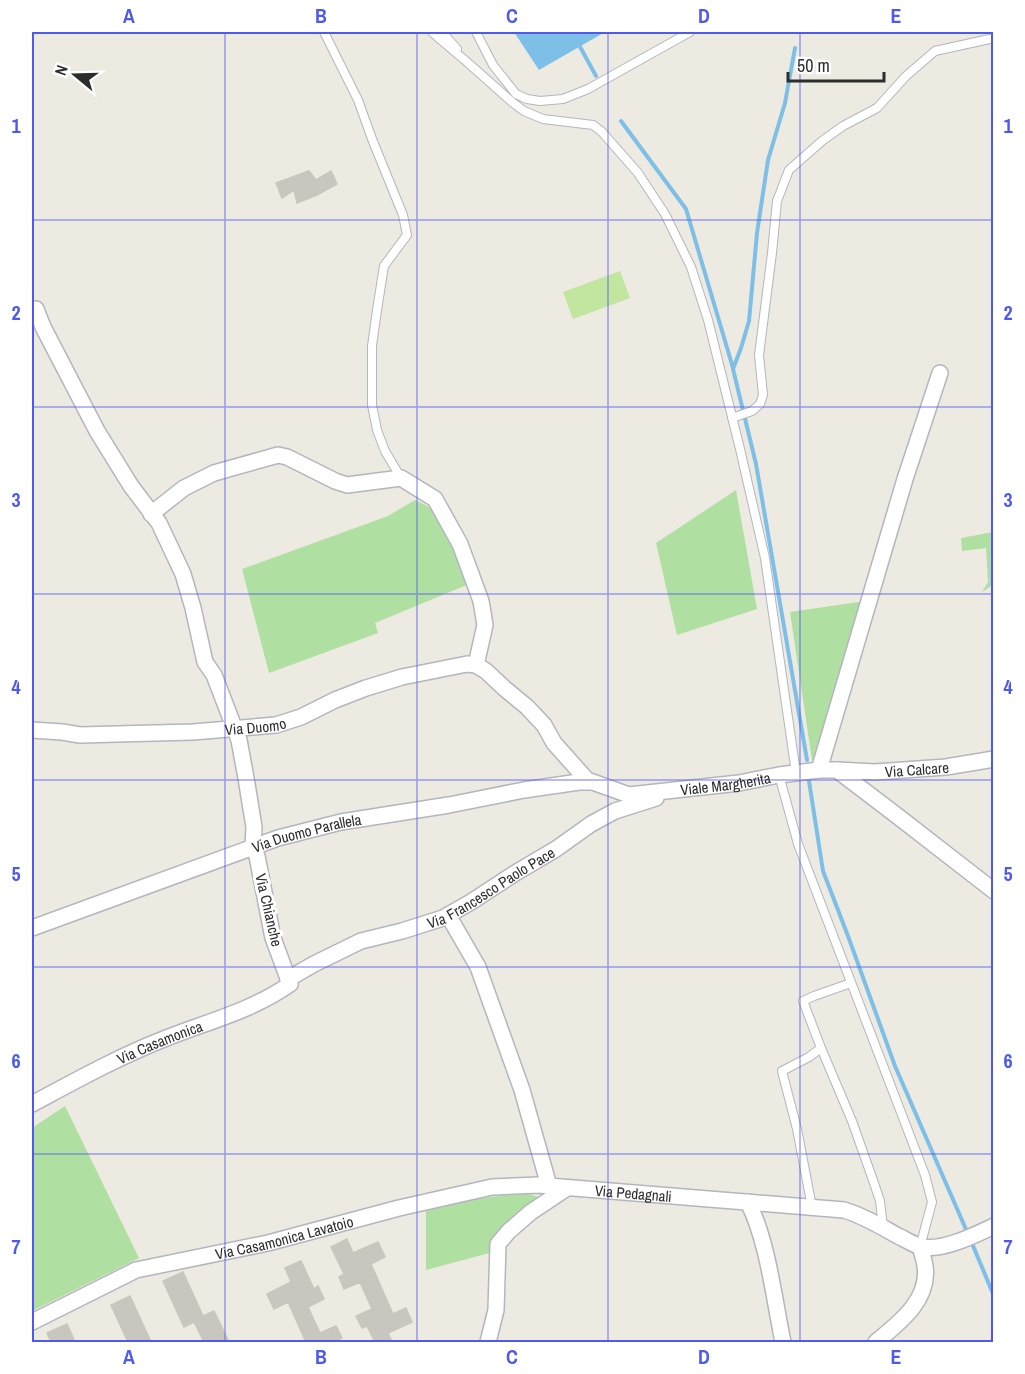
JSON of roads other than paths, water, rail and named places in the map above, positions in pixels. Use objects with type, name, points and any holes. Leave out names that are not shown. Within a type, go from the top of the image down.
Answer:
[{"type":"street","name":"Via Chianche","points":[[36,309],[97,431],[131,486],[159,523],[183,574],[205,662],[214,675],[239,740],[254,827],[254,847],[273,938],[289,982]]},
{"type":"street","points":[[819,770],[905,479],[940,373]]},
{"type":"street","points":[[151,514],[184,488],[214,473],[278,455],[347,485],[401,478],[435,499],[460,544],[481,601],[485,625],[471,664]]},
{"type":"street","name":"Viale Margherita","points":[[471,664],[486,671],[527,706],[586,780],[629,795],[739,783],[819,770],[837,770]]},
{"type":"street","name":"Via Duomo","points":[[32,730],[80,735],[193,732],[276,725],[301,717],[366,688],[402,677],[471,664]]},
{"type":"street","name":"Via Calcare","points":[[837,770],[875,772],[934,768],[993,759]]},
{"type":"street","points":[[837,770],[993,891]]},
{"type":"street","name":"Via Duomo Parallela","points":[[32,928],[278,838],[341,822],[449,805],[524,790],[592,782]]},
{"type":"street","name":"Via Francesco Paolo Pace","points":[[289,982],[314,964],[361,941],[443,918],[615,811],[688,788]]},
{"type":"street","points":[[448,915],[478,967],[522,1090],[549,1186]]},
{"type":"street","name":"Via Casamonica","points":[[32,1104],[163,1039],[255,1005],[289,982]]},
{"type":"street","name":"Via Pedagnali","points":[[549,1186],[844,1210],[860,1215],[920,1247]]},
{"type":"street","name":"Via Casamonica Lavatoio","points":[[32,1322],[136,1270],[268,1243],[399,1208],[492,1188],[549,1186]]},
{"type":"street","points":[[488,1342],[496,1310],[498,1244],[531,1212],[567,1188]]},
{"type":"street","points":[[748,1202],[754,1215],[768,1267],[783,1342]]},
{"type":"street","points":[[876,1342],[906,1317],[916,1303],[924,1282],[925,1267],[920,1247],[937,1247],[972,1236],[993,1226]]},
{"type":"lane","points":[[324,32],[358,100],[403,215],[407,235],[384,266],[372,346],[372,405],[377,430],[385,451],[401,478]]},
{"type":"lane","points":[[432,32],[524,111],[543,118],[593,125],[602,132],[638,173],[665,214],[691,267],[735,417],[765,558],[796,773]]},
{"type":"lane","points":[[442,32],[467,62]]},
{"type":"lane","points":[[476,32],[494,65],[516,94],[540,101],[563,99],[588,89],[690,32]]},
{"type":"lane","points":[[735,417],[752,411],[760,404],[763,395],[759,355],[777,201],[789,170],[843,126],[877,108],[906,76],[935,51],[993,38]]},
{"type":"lane","points":[[510,101],[516,94]]},
{"type":"lane","points":[[778,775],[798,844],[925,1175],[932,1202],[920,1247]]},
{"type":"lane","points":[[851,983],[803,1001],[874,1183],[880,1201],[883,1227]]},
{"type":"lane","points":[[812,1207],[797,1130],[782,1071],[809,1058],[821,1048]]},
{"type":"water","points":[[514,32],[605,32],[539,70]]},
{"type":"waterway","points":[[578,43],[596,76]]},
{"type":"waterway","points":[[795,48],[785,103],[768,160],[757,233],[749,321],[733,369],[756,464],[807,760]]},
{"type":"waterway","points":[[621,121],[686,209],[733,368]]},
{"type":"waterway","points":[[809,781],[823,871],[895,1066],[968,1234]]},
{"type":"waterway","points":[[971,1241],[994,1296]]}]
